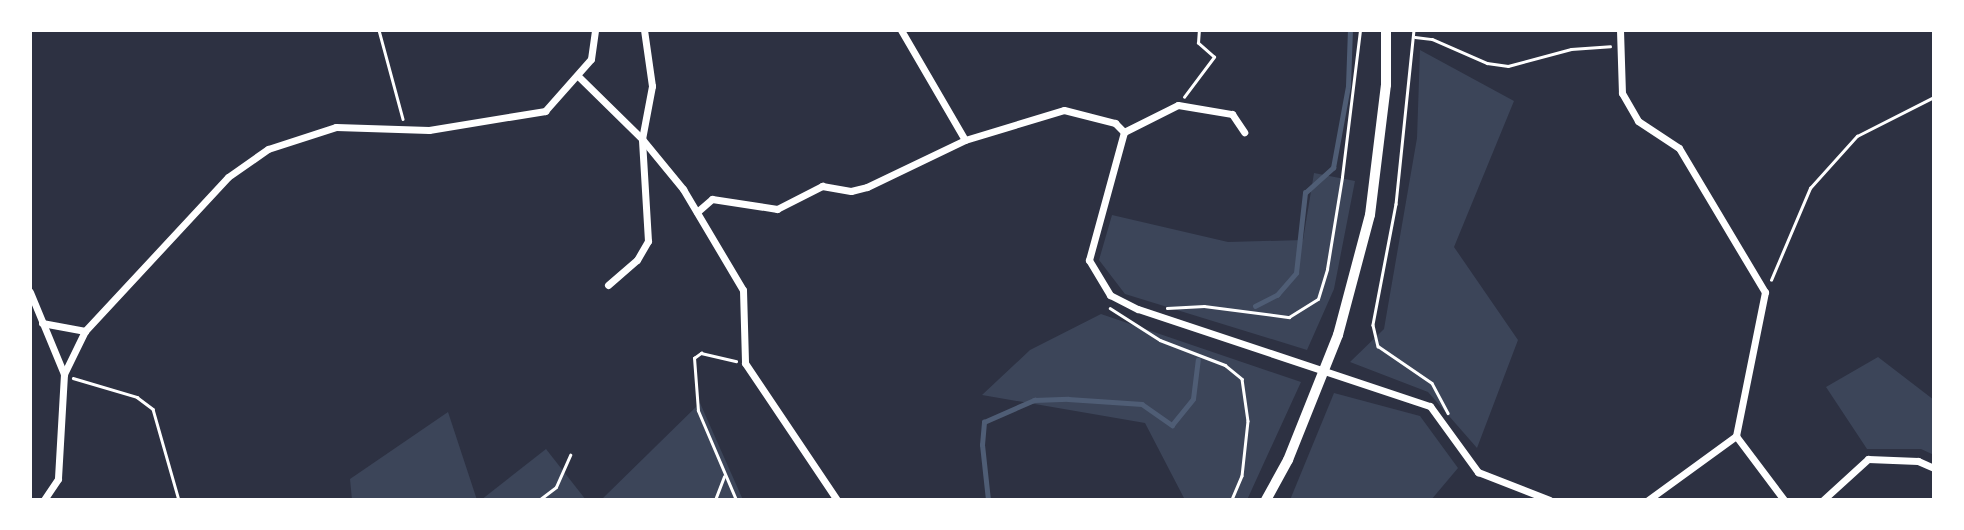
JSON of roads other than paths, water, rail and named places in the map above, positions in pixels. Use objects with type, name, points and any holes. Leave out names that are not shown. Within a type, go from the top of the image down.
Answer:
[{"type":"highway","points":[[1266,500],[1289,460],[1338,335],[1370,215],[1386,85],[1386,30]]},
{"type":"street","points":[[44,500],[58,479],[64,374],[85,331],[228,177],[268,149],[336,127],[406,129],[454,126],[545,111],[591,59],[595,30]]},
{"type":"street","points":[[608,285],[637,260],[648,241],[642,139],[652,86],[644,30]]},
{"type":"street","points":[[901,30],[965,140]]},
{"type":"street","points":[[1620,30],[1622,93],[1639,121],[1679,148],[1765,292],[1736,436],[1648,500]]},
{"type":"street","points":[[578,76],[642,139],[697,212],[743,290],[745,363],[837,500]]},
{"type":"street","points":[[1244,132],[1232,114],[1178,106],[1124,132],[1089,260],[1110,295],[1151,314],[1340,379],[1430,406],[1478,472],[1550,500]]},
{"type":"street","points":[[697,212],[712,199],[776,209],[822,186],[851,191],[867,187],[965,140],[1064,110],[1115,124],[1124,132]]},
{"type":"street","points":[[30,292],[64,374]]},
{"type":"street","points":[[42,323],[85,331]]},
{"type":"street","points":[[1736,436],[1784,500]]},
{"type":"street","points":[[1823,500],[1868,459],[1918,461],[1934,468]]},
{"type":"waterway","points":[[1255,306],[1277,295],[1296,273],[1305,193],[1333,168],[1348,86],[1350,30]]},
{"type":"waterway","points":[[988,500],[982,445],[984,422],[1034,400],[1068,399],[1142,404],[1172,425],[1193,399],[1198,360]]}]
